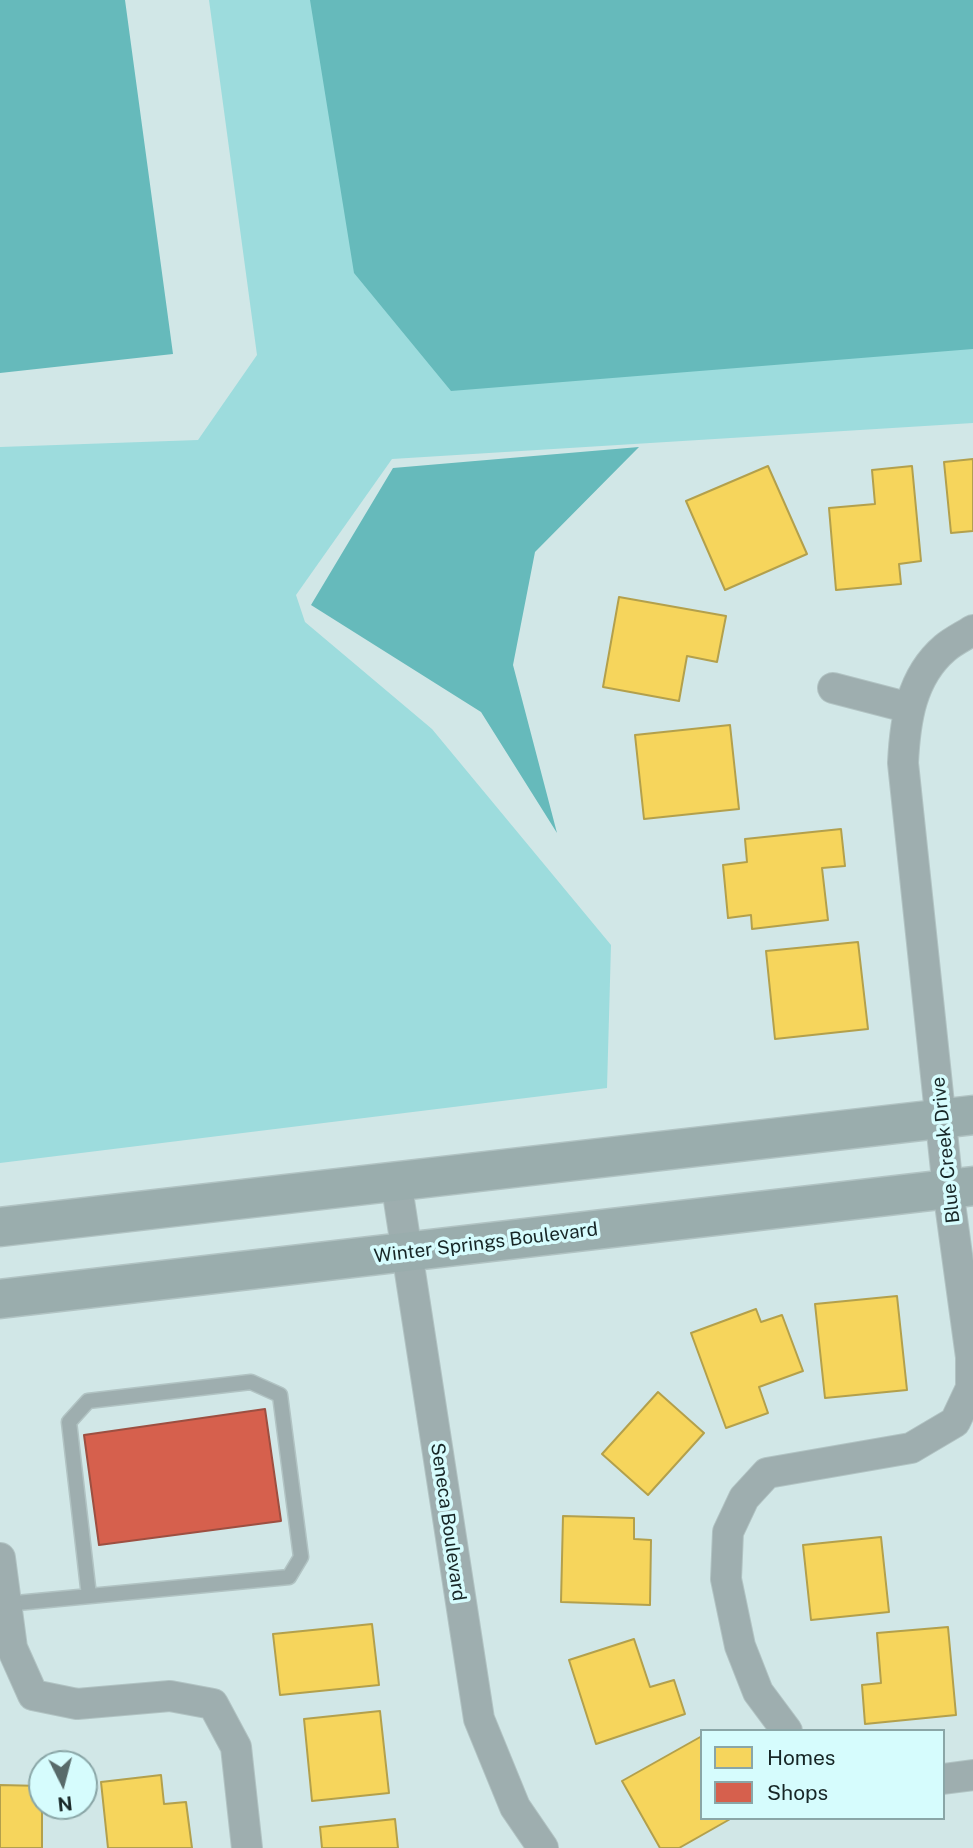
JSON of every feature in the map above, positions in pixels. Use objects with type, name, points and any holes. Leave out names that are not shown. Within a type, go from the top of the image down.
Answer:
[{"type":"street","name":"Blue Creek Drive","points":[[786,1729],[758,1692],[740,1646],[726,1579],[728,1532],[744,1498],[768,1473],[911,1448],[955,1422],[971,1388],[958,1117],[903,763],[905,727],[925,670],[945,648],[973,630]]},
{"type":"street","points":[[833,688],[910,708]]},
{"type":"street","points":[[0,1227],[958,1117]]},
{"type":"street","name":"Seneca Boulevard","points":[[396,1181],[479,1719],[515,1807],[543,1848]]},
{"type":"street","name":"Winter Springs Boulevard","points":[[0,1299],[961,1187]]},
{"type":"street","points":[[0,1558],[12,1648],[33,1695],[77,1704],[170,1696],[213,1704],[236,1747],[247,1848]]},
{"type":"street","points":[[945,1779],[973,1775]]},
{"type":"lane","points":[[6,1604],[289,1577],[301,1557],[280,1395],[251,1382],[88,1401],[69,1422],[89,1596]]},
{"type":"shaded area","points":[[0,0],[125,0],[173,354],[0,373]]},
{"type":"shaded area","points":[[209,0],[973,0],[973,423],[392,459],[296,595],[305,622],[432,729],[611,945],[607,1088],[0,1163],[0,447],[198,440],[257,355]]},
{"type":"shaded area","points":[[310,0],[973,0],[973,349],[451,391],[354,273]]},
{"type":"shaded area","points":[[639,447],[535,552],[513,665],[557,833],[481,712],[311,605],[393,468]]},
{"type":"building: Homes","points":[[973,459],[973,531],[951,533],[944,462]]},
{"type":"building: Homes","points":[[768,466],[807,554],[725,590],[686,501]]},
{"type":"building: Homes","points":[[912,466],[921,561],[899,564],[901,584],[836,590],[829,508],[875,504],[872,470]]},
{"type":"building: Homes","points":[[619,597],[726,616],[717,662],[687,656],[679,701],[603,687]]},
{"type":"building: Homes","points":[[730,725],[739,809],[644,819],[635,735]]},
{"type":"building: Homes","points":[[841,829],[845,866],[822,868],[828,920],[752,929],[751,915],[728,918],[723,865],[747,862],[745,839]]},
{"type":"building: Homes","points":[[858,942],[868,1029],[775,1039],[766,951]]},
{"type":"building: Homes","points":[[897,1296],[907,1390],[825,1398],[815,1304]]},
{"type":"building: Homes","points":[[756,1309],[761,1322],[782,1315],[803,1371],[759,1387],[768,1413],[726,1428],[691,1333]]},
{"type":"building: Homes","points":[[658,1392],[704,1433],[648,1495],[602,1454]]},
{"type":"building: Homes","points":[[563,1516],[634,1518],[634,1539],[651,1540],[650,1605],[561,1602]]},
{"type":"building: Homes","points":[[881,1537],[889,1612],[811,1620],[803,1545]]},
{"type":"building: Homes","points":[[372,1624],[379,1685],[280,1695],[273,1634]]},
{"type":"building: Homes","points":[[948,1627],[956,1715],[865,1724],[862,1685],[881,1683],[877,1633]]},
{"type":"building: Homes","points":[[634,1639],[650,1687],[674,1680],[685,1714],[596,1744],[569,1660]]},
{"type":"building: Homes","points":[[380,1711],[389,1793],[312,1801],[304,1719]]},
{"type":"building: Homes","points":[[700,1737],[700,1820],[728,1820],[679,1848],[660,1848],[622,1781]]},
{"type":"building: Homes","points":[[161,1775],[164,1804],[186,1802],[192,1848],[108,1848],[101,1782]]},
{"type":"building: Homes","points":[[0,1785],[28,1786],[28,1820],[42,1820],[42,1848],[0,1848]]},
{"type":"building: Homes","points":[[395,1819],[398,1848],[322,1848],[320,1827]]},
{"type":"building: Shops","points":[[265,1409],[281,1521],[99,1545],[84,1435]]}]
